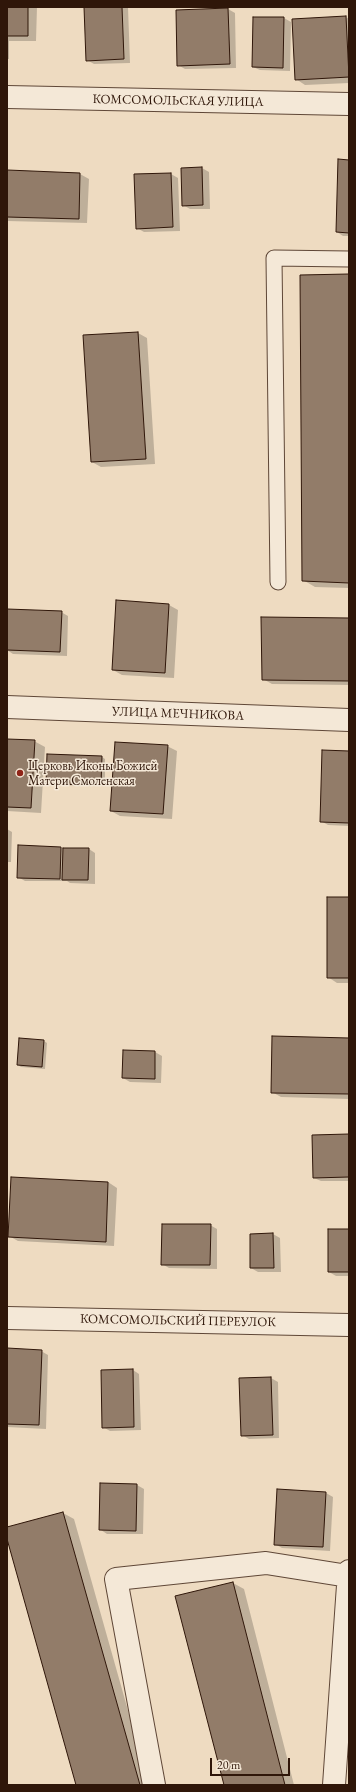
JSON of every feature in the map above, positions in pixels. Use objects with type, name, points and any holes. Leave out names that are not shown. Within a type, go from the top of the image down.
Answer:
[{"type":"street","name":"КОМСОМОЛЬСКАЯ УЛИЦА","points":[[7,97],[349,104]]},
{"type":"street","name":"УЛИЦА МЕЧНИКОВА","points":[[7,707],[349,720]]},
{"type":"street","name":"КОМСОМОЛЬСКИЙ ПЕРЕУЛОК","points":[[7,1318],[349,1325]]},
{"type":"street","points":[[154,1785],[116,1579],[266,1563],[349,1573],[334,1785]]},
{"type":"lane","points":[[278,582],[274,258],[349,259]]},
{"type":"building","points":[[7,7],[28,7],[28,36],[7,36]]},
{"type":"building","points":[[84,7],[122,7],[124,59],[86,61]]},
{"type":"building","points":[[228,8],[230,64],[177,66],[176,10]]},
{"type":"building","points":[[346,16],[349,77],[295,80],[292,19]]},
{"type":"building","points":[[253,17],[284,17],[283,68],[252,67]]},
{"type":"building","points":[[338,159],[349,160],[349,233],[336,232]]},
{"type":"building","points":[[202,167],[203,205],[182,206],[181,168]]},
{"type":"building","points":[[7,170],[80,173],[79,219],[7,217]]},
{"type":"building","points":[[171,173],[173,227],[136,229],[134,174]]},
{"type":"building","points":[[349,274],[349,583],[302,581],[300,275]]},
{"type":"building","points":[[138,332],[146,459],[91,462],[83,335]]},
{"type":"building","points":[[116,600],[169,604],[165,673],[112,670]]},
{"type":"building","points":[[7,609],[62,611],[60,652],[7,650]]},
{"type":"building","points":[[261,617],[349,618],[349,681],[262,680]]},
{"type":"building","name":"Церковь Иконы Божией Матери Смоленская","points":[[7,739],[35,740],[31,808],[7,807]]},
{"type":"building","points":[[115,742],[168,745],[163,814],[110,811]]},
{"type":"building","points":[[322,750],[349,751],[349,823],[320,822]]},
{"type":"building","points":[[47,754],[102,756],[101,785],[46,784]]},
{"type":"building","points":[[18,845],[61,847],[60,879],[17,878]]},
{"type":"building","points":[[63,848],[89,848],[88,880],[62,880]]},
{"type":"building","points":[[327,897],[349,897],[349,978],[327,978]]},
{"type":"building","points":[[272,1036],[349,1038],[349,1094],[271,1093]]},
{"type":"building","points":[[19,1038],[44,1040],[42,1067],[17,1065]]},
{"type":"building","points":[[123,1050],[155,1051],[155,1079],[122,1078]]},
{"type":"building","points":[[349,1134],[349,1177],[313,1178],[312,1135]]},
{"type":"building","points":[[11,1177],[108,1182],[106,1242],[8,1237]]},
{"type":"building","points":[[162,1224],[211,1224],[210,1265],[161,1265]]},
{"type":"building","points":[[328,1229],[349,1229],[349,1272],[328,1272]]},
{"type":"building","points":[[273,1233],[274,1268],[250,1268],[250,1234]]},
{"type":"building","points":[[7,1348],[42,1350],[39,1425],[7,1424]]},
{"type":"building","points":[[133,1369],[134,1427],[102,1428],[101,1370]]},
{"type":"building","points":[[271,1377],[273,1435],[241,1436],[239,1378]]},
{"type":"building","points":[[100,1483],[137,1484],[136,1531],[99,1530]]},
{"type":"building","points":[[277,1489],[326,1492],[323,1547],[274,1545]]},
{"type":"building","points":[[63,1512],[140,1785],[76,1785],[7,1539],[7,1527]]},
{"type":"building","points":[[233,1582],[285,1785],[224,1785],[175,1596]]},
{"type":"place","name":"Церковь Иконы Божией Матери Смоленская","points":[[20,773]]}]
